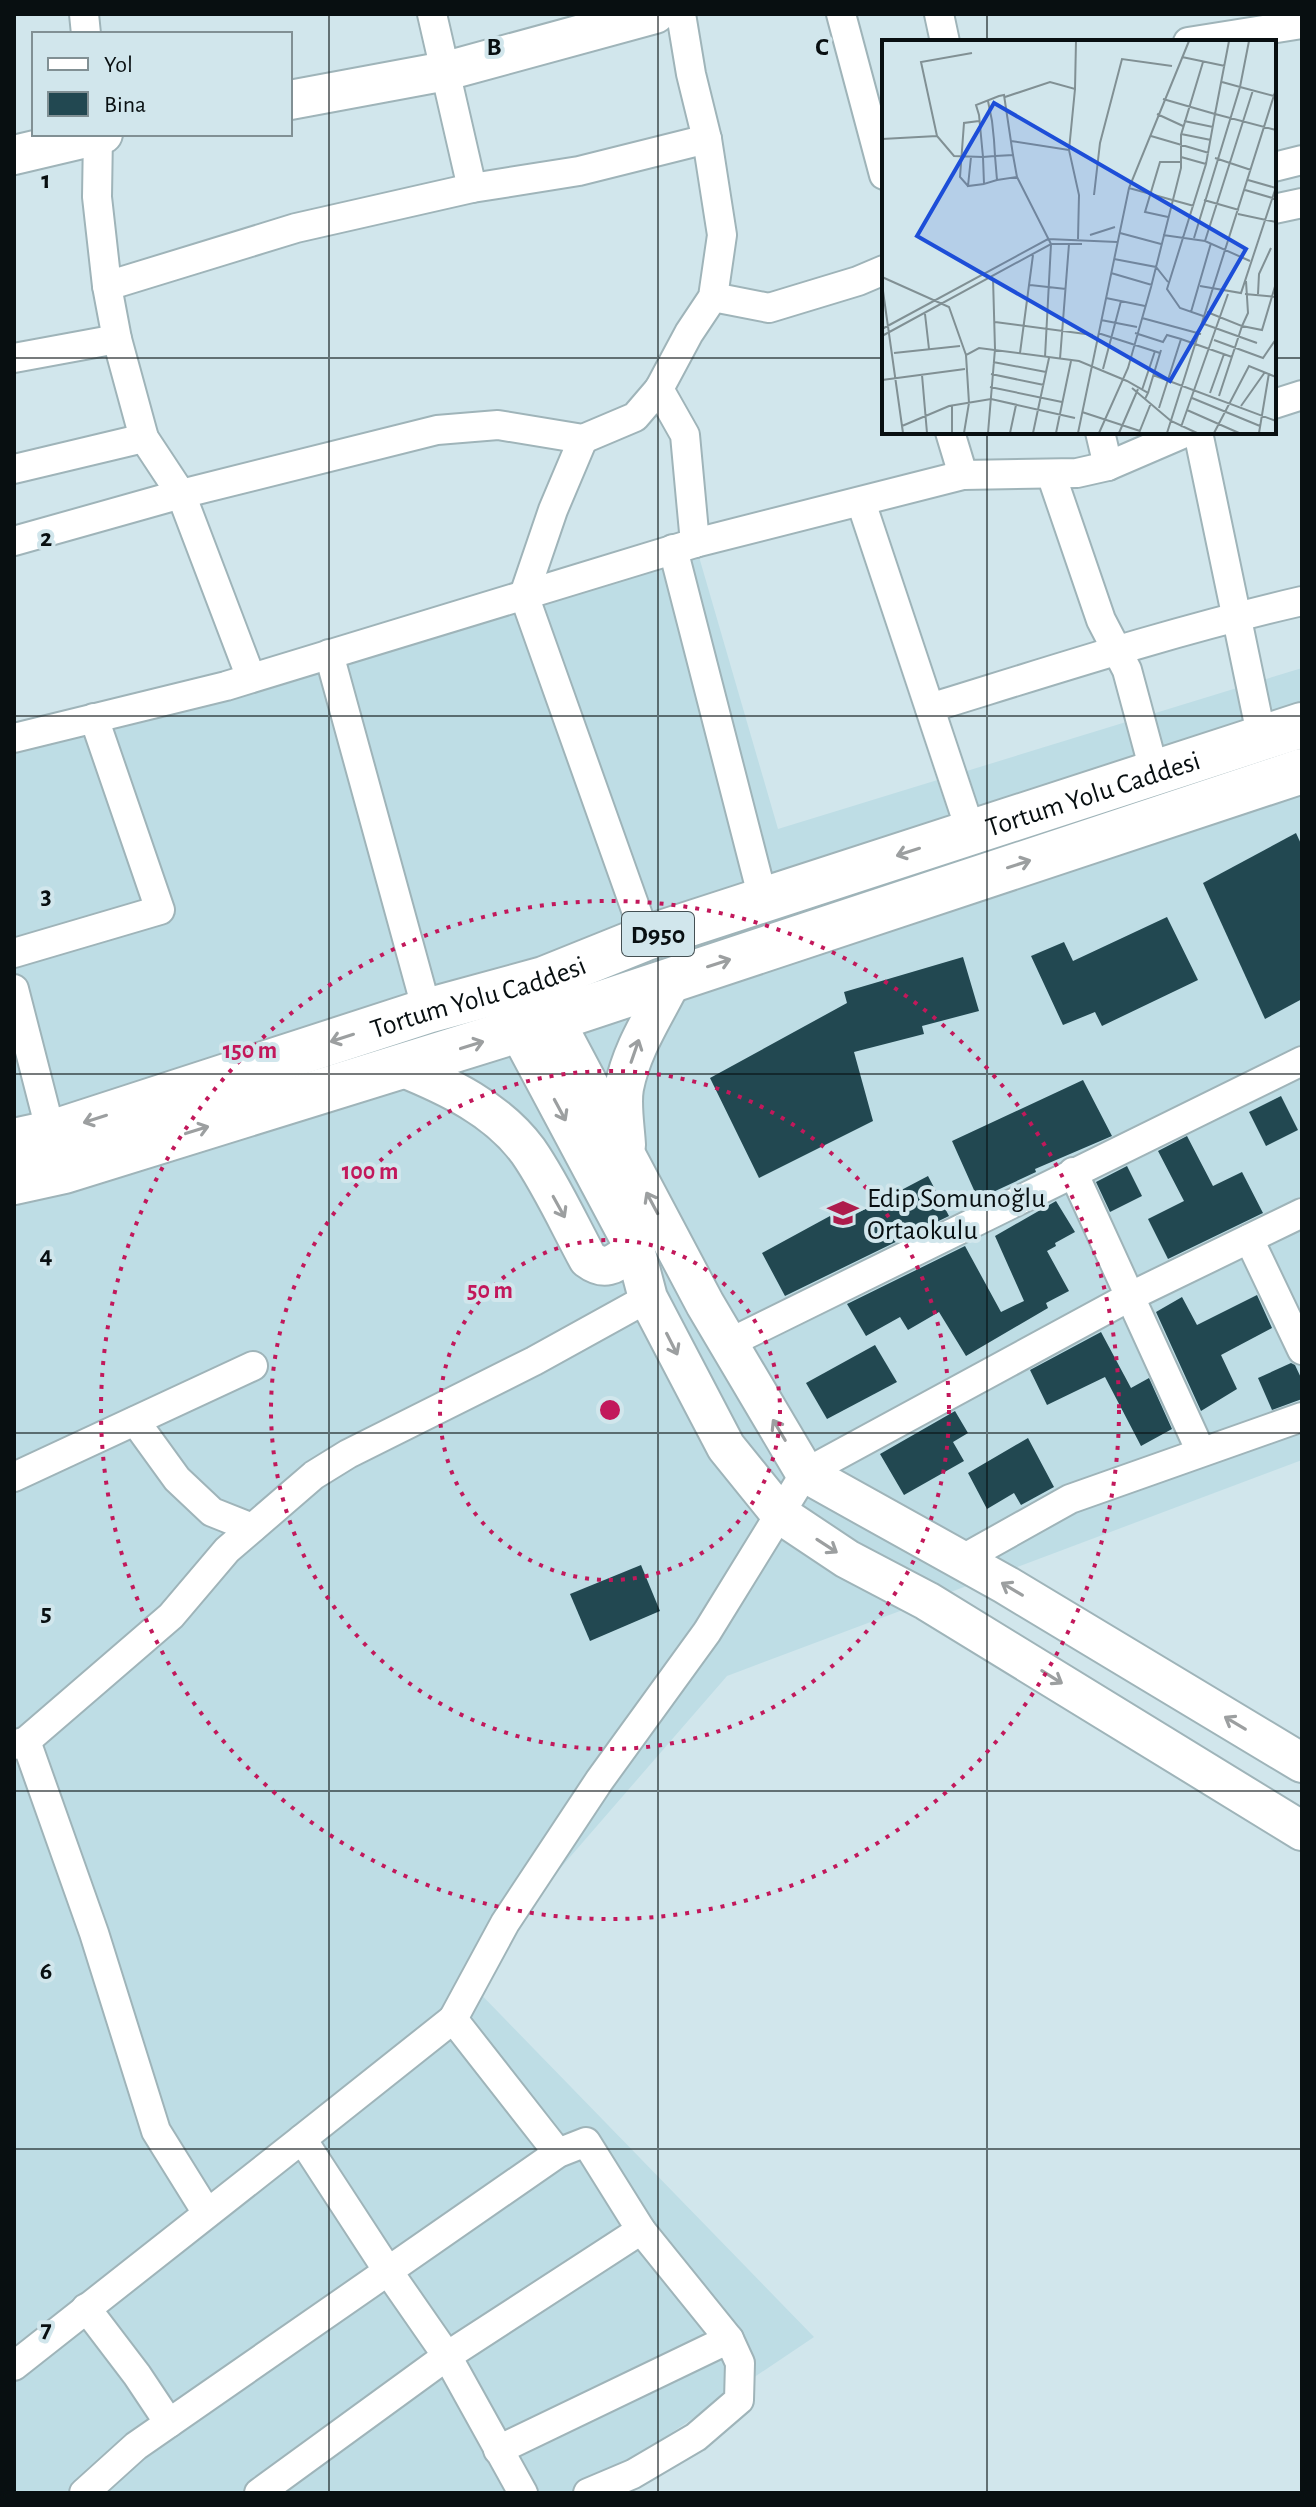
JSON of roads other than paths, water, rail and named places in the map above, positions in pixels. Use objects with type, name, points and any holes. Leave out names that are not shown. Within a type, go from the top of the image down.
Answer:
[{"type":"highway","name":"Tortum Yolu Caddesi","points":[[14,1182],[64,1171],[401,1067],[530,1004],[646,938],[1282,732]]},
{"type":"highway","name":"Tortum Yolu Caddesi","points":[[33,1137],[427,1011],[530,1004],[673,978],[1301,775]]},
{"type":"main road","points":[[292,100],[446,71],[646,15]]},
{"type":"main road","points":[[14,155],[91,136]]},
{"type":"main road","points":[[627,1156],[624,1091],[637,1045],[673,978]]},
{"type":"main road","points":[[530,1004],[627,1156],[727,1344],[805,1473],[961,1560],[1302,1763]]},
{"type":"main road","points":[[530,1004],[635,1249],[648,1298],[726,1447],[781,1515],[847,1559],[927,1601],[1302,1831]]},
{"type":"main road","points":[[401,1067],[445,1085],[482,1108],[527,1150],[588,1259],[598,1266],[607,1267],[635,1249]]},
{"type":"street","points":[[432,14],[472,188]]},
{"type":"street","points":[[14,541],[181,494],[437,430],[498,425],[583,439],[635,417],[659,389],[689,333],[713,297],[722,235],[707,139],[691,74],[681,14]]},
{"type":"street","points":[[841,14],[882,168]]},
{"type":"street","points":[[939,14],[945,40]]},
{"type":"street","points":[[1201,40],[1302,24]]},
{"type":"street","points":[[99,136],[97,197],[107,286],[117,339],[144,438],[181,494],[251,678]]},
{"type":"street","points":[[107,286],[296,228],[472,188],[579,171],[707,139]]},
{"type":"street","points":[[1276,166],[1302,160]]},
{"type":"street","points":[[1276,209],[1302,203]]},
{"type":"street","points":[[713,297],[769,308],[845,286],[882,271]]},
{"type":"street","points":[[14,358],[117,339]]},
{"type":"street","points":[[659,389],[685,435],[684,546],[763,899]]},
{"type":"street","points":[[1276,403],[1302,395]]},
{"type":"street","points":[[951,434],[963,475]]},
{"type":"street","points":[[1100,434],[1108,466]]},
{"type":"street","points":[[14,738],[251,678],[684,546],[963,475],[1077,473],[1108,466],[1182,434]]},
{"type":"street","points":[[1198,434],[1237,616],[1282,732]]},
{"type":"street","points":[[14,469],[144,438]]},
{"type":"street","points":[[583,439],[553,510],[524,595],[646,938]]},
{"type":"street","points":[[1051,474],[1101,620],[1127,670],[1155,774]]},
{"type":"street","points":[[861,502],[971,832]]},
{"type":"street","points":[[930,708],[1117,650],[1302,601]]},
{"type":"street","points":[[329,654],[427,1011]]},
{"type":"street","points":[[14,953],[160,910],[94,718]]},
{"type":"street","points":[[14,989],[33,1137]]},
{"type":"street","points":[[727,1344],[1302,1061]]},
{"type":"street","points":[[1073,1172],[1201,1452]]},
{"type":"street","points":[[14,2366],[453,2019],[505,1923],[599,1781],[707,1632],[805,1473],[1131,1296],[1302,1213]]},
{"type":"street","points":[[1249,1239],[1302,1350]]},
{"type":"street","points":[[207,2213],[156,2131],[94,1933],[20,1743],[171,1616],[227,1550],[314,1475],[348,1454],[534,1361],[648,1298]]},
{"type":"street","points":[[14,1477],[253,1366]]},
{"type":"street","points":[[961,1560],[1070,1499],[1302,1417]]},
{"type":"street","points":[[135,1421],[177,1479],[212,1512],[252,1528]]},
{"type":"street","points":[[453,2019],[558,2153]]},
{"type":"street","points":[[302,2139],[447,2356],[523,2493]]},
{"type":"street","points":[[84,2493],[136,2446],[558,2153],[586,2142],[641,2230],[729,2339],[740,2363],[739,2400],[696,2437],[633,2474],[588,2493]]},
{"type":"street","points":[[259,2493],[447,2356],[641,2230]]},
{"type":"street","points":[[86,2308],[169,2423]]},
{"type":"street","points":[[498,2450],[729,2339]]},
{"type":"place","name":"Edip Somunoğlu Ortaokulu","points":[[843,1213]]}]
